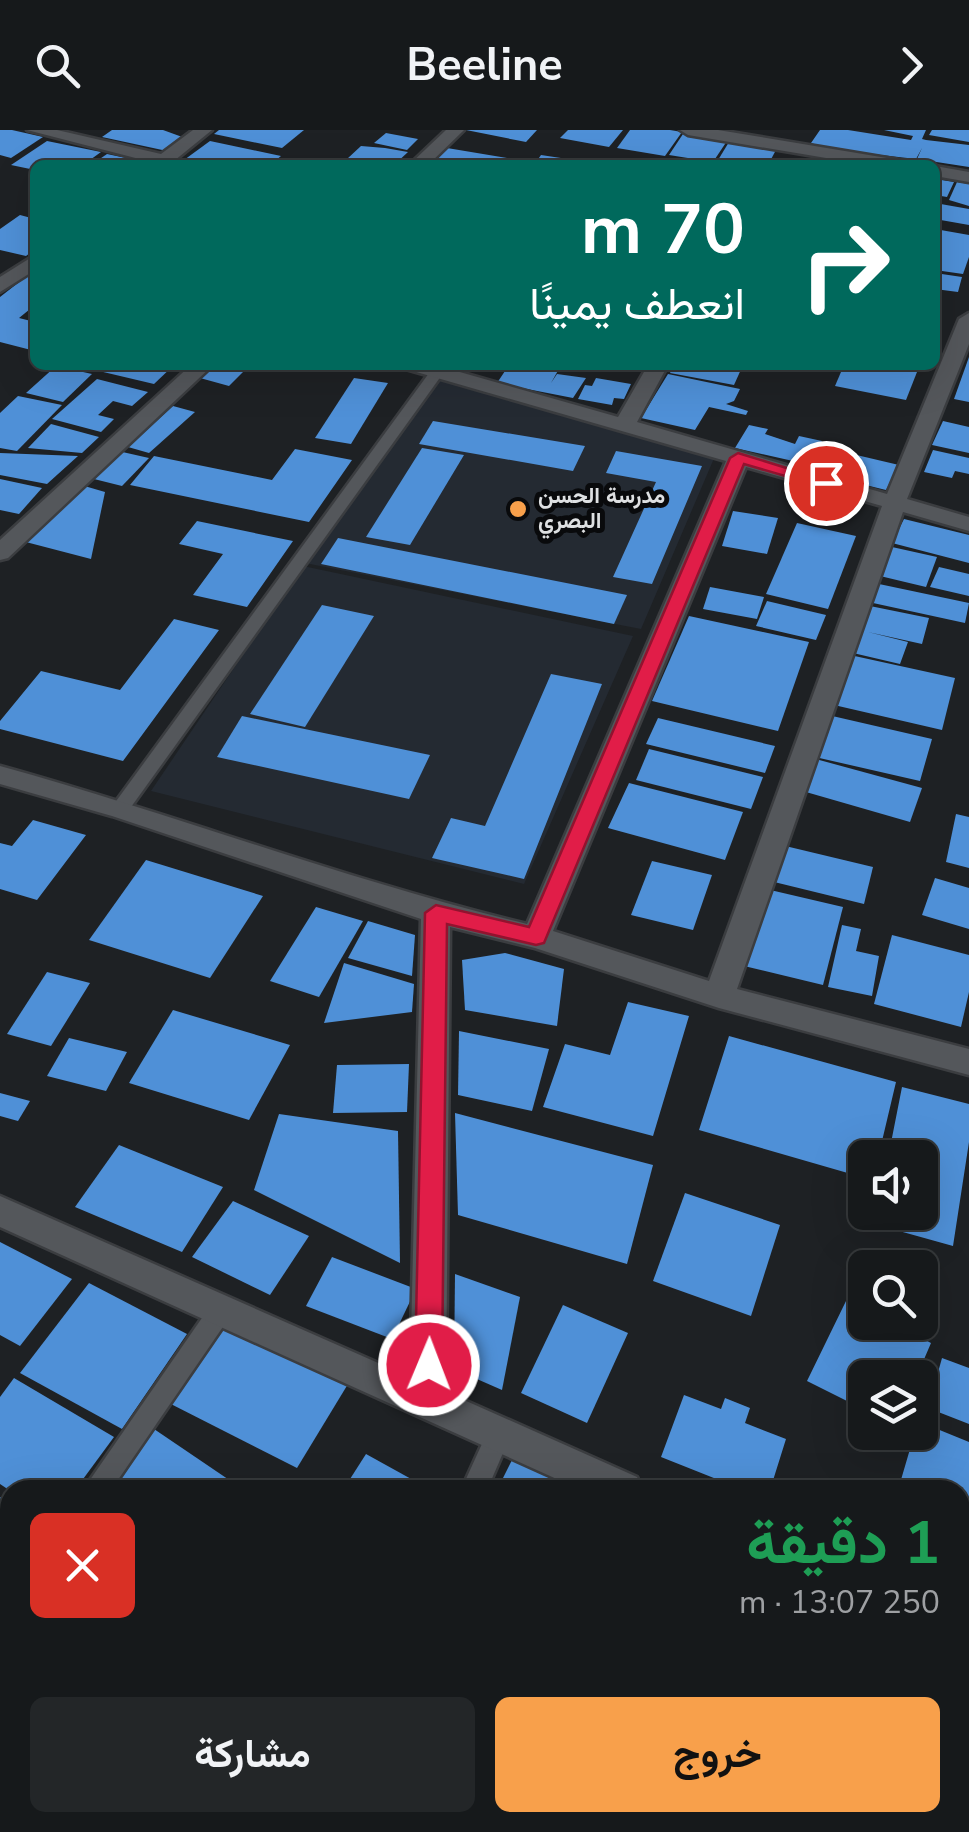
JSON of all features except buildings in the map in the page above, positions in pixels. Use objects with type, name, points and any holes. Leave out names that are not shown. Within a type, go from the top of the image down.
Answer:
[{"type":"street","points":[[35,130],[153,160]]},
{"type":"street","points":[[164,160],[204,130]]},
{"type":"street","points":[[423,160],[456,130]]},
{"type":"street","points":[[688,130],[871,160]]},
{"type":"street","points":[[780,160],[801,130]]},
{"type":"street","points":[[940,172],[969,177]]},
{"type":"street","points":[[0,258],[30,263]]},
{"type":"street","points":[[0,286],[30,266]]},
{"type":"street","points":[[719,996],[894,502],[969,319]]},
{"type":"street","points":[[0,553],[198,370]]},
{"type":"street","points":[[432,370],[969,524]]},
{"type":"street","points":[[626,424],[655,370]]},
{"type":"street","points":[[536,937],[738,458]]},
{"type":"street","points":[[0,775],[120,809],[436,913],[536,937],[719,996],[969,1062]]},
{"type":"street","points":[[428,1403],[436,913]]},
{"type":"street","points":[[0,1211],[603,1480]]},
{"type":"lane","points":[[120,809],[424,370]]},
{"type":"lane","points":[[103,1480],[221,1310]]},
{"type":"lane","points":[[478,1480],[500,1432]]},
{"type":"shaded area","name":"مدرسة الحسن البصري","points":[[439,377],[715,456],[641,629],[305,563]]},
{"type":"shaded area","points":[[303,566],[633,636],[524,884],[151,791]]},
{"type":"place","name":"مدرسة الحسن البصري","points":[[518,509]]},
{"type":"route","points":[[429,1365],[436,913],[536,937],[738,458],[826,483]]}]
